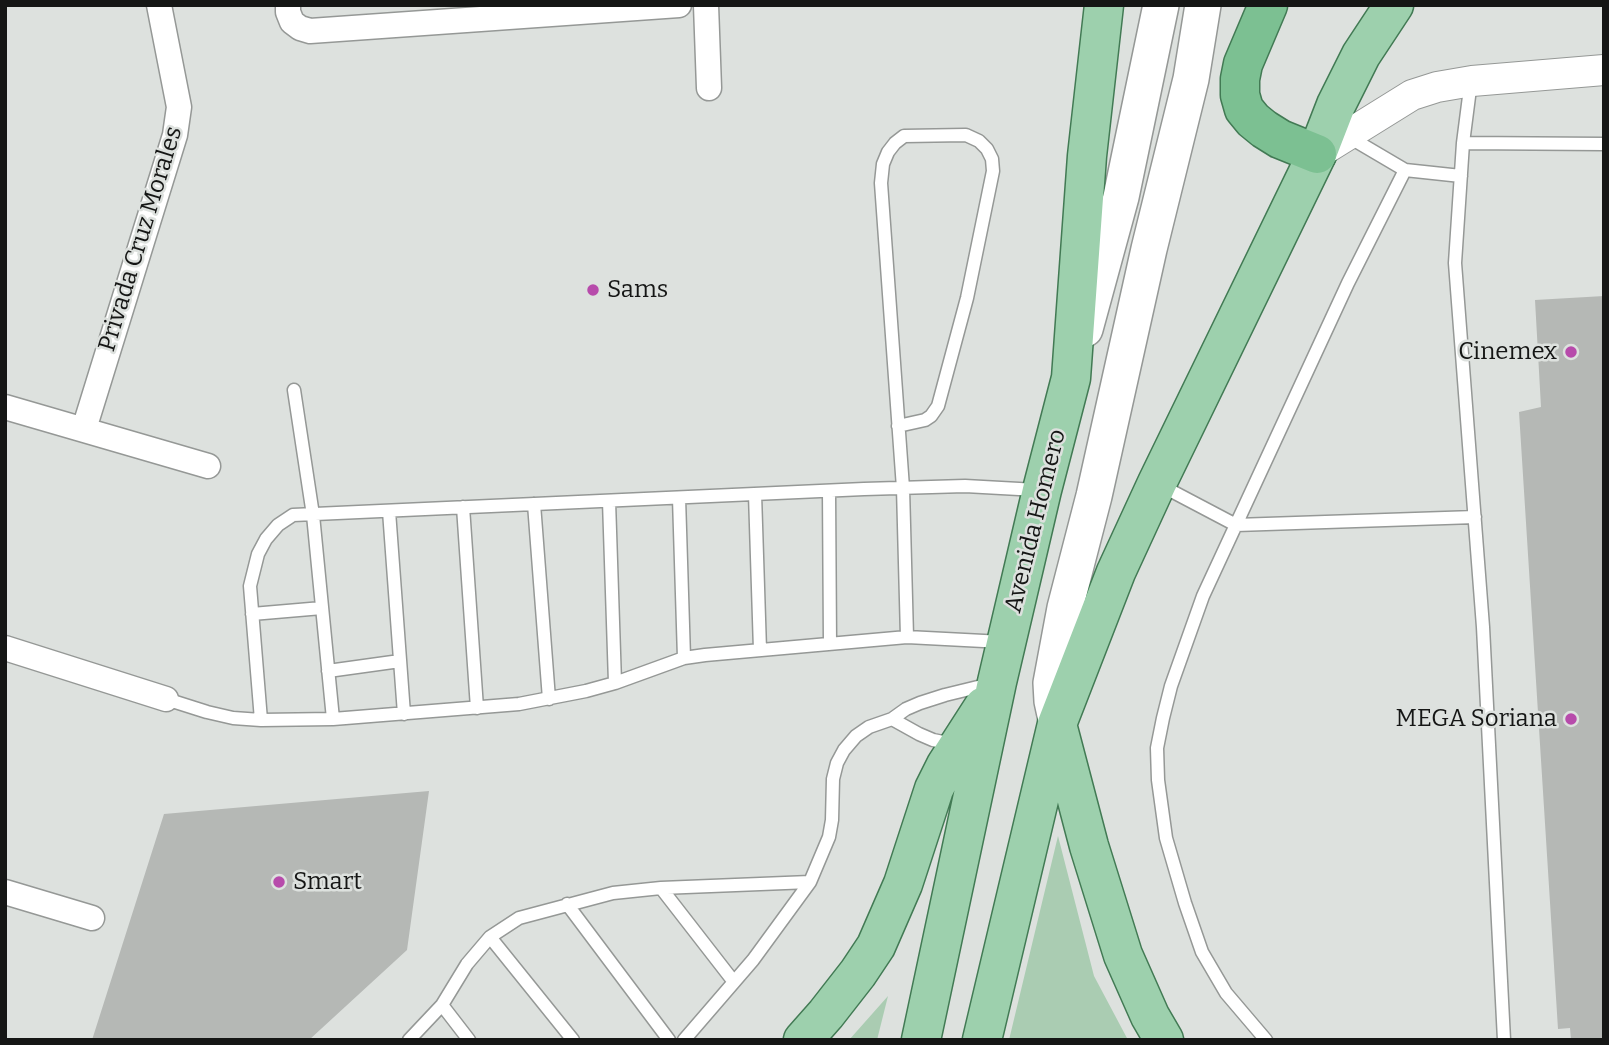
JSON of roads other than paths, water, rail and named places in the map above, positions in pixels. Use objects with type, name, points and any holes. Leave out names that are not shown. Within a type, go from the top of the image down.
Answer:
[{"type":"highway","points":[[1268,5],[1243,64],[1240,94],[1244,108],[1253,120],[1280,139],[1331,144]]},
{"type":"main road","points":[[1071,378],[1087,156],[1104,5]]},
{"type":"main road","name":"Avenida Homero","points":[[921,1040],[996,686],[1042,490],[1121,197],[1161,5]]},
{"type":"main road","name":"Avenida Homero","points":[[1057,724],[1051,683],[1065,608],[1191,79],[1203,5]]},
{"type":"main road","name":"Avenida Homero","points":[[982,1040],[1057,724],[1116,572],[1157,483],[1331,144],[1336,105],[1361,55],[1394,5]]},
{"type":"main road","points":[[803,1040],[826,1014],[876,946],[903,884],[934,789],[958,745],[996,686]]},
{"type":"main road","points":[[1057,724],[1089,846],[1122,956],[1164,1040]]},
{"type":"street","name":"Privada Cruz Morales","points":[[84,429],[175,135],[179,107],[159,5]]},
{"type":"street","points":[[288,5],[292,22],[310,32],[680,5]]},
{"type":"street","points":[[706,5],[709,88]]},
{"type":"street","points":[[1331,144],[1412,95],[1437,87],[1472,81],[1604,70]]},
{"type":"street","points":[[5,407],[208,466]]},
{"type":"street","points":[[5,648],[166,699]]},
{"type":"street","points":[[5,892],[92,918]]},
{"type":"lane","points":[[1472,81],[1463,143],[1455,263],[1483,627],[1504,1040]]},
{"type":"lane","points":[[898,426],[925,420],[938,405],[967,298],[993,171],[992,159],[986,149],[979,141],[966,135],[904,136],[888,152],[883,164],[881,183],[898,426],[903,488],[907,637]]},
{"type":"lane","points":[[1463,143],[1604,144]]},
{"type":"lane","points":[[1331,144],[1405,170],[1461,176]]},
{"type":"lane","points":[[1266,1040],[1226,993],[1202,952],[1166,838],[1158,780],[1157,748],[1171,686],[1198,608],[1348,283],[1405,170]]},
{"type":"lane","points":[[294,390],[313,515],[333,719]]},
{"type":"lane","points":[[1157,483],[1236,525],[1475,517]]},
{"type":"lane","points":[[261,720],[250,586],[258,554],[266,539],[278,525],[293,515],[903,488],[965,486],[1042,490]]},
{"type":"lane","points":[[829,491],[830,644]]},
{"type":"lane","points":[[755,494],[760,650]]},
{"type":"lane","points":[[679,498],[684,657]]},
{"type":"lane","points":[[609,501],[615,683]]},
{"type":"lane","points":[[534,504],[549,699]]},
{"type":"lane","points":[[463,508],[477,708]]},
{"type":"lane","points":[[389,511],[404,714]]},
{"type":"lane","points":[[252,614],[322,608]]},
{"type":"lane","points":[[166,699],[233,718],[333,719],[477,708],[549,699],[615,683],[684,657],[907,637],[1007,642]]},
{"type":"lane","points":[[328,671],[401,661]]},
{"type":"lane","points":[[684,1040],[753,960],[810,882],[829,837],[833,779],[837,763],[856,736],[920,703],[945,695],[996,686]]},
{"type":"lane","points":[[892,719],[933,740],[958,745]]},
{"type":"lane","points":[[409,1040],[442,1005],[467,964],[490,937],[519,918],[612,893],[661,888],[810,882]]},
{"type":"lane","points":[[661,888],[734,982]]},
{"type":"lane","points":[[567,904],[669,1040]]},
{"type":"lane","points":[[490,937],[573,1040]]},
{"type":"lane","points":[[442,1005],[469,1040]]},
{"type":"place","name":"Sams","points":[[593,290]]},
{"type":"place","name":"Cinemex","points":[[1571,352]]},
{"type":"place","name":"MEGA Soriana","points":[[1571,719]]},
{"type":"place","name":"Smart","points":[[279,882]]}]
